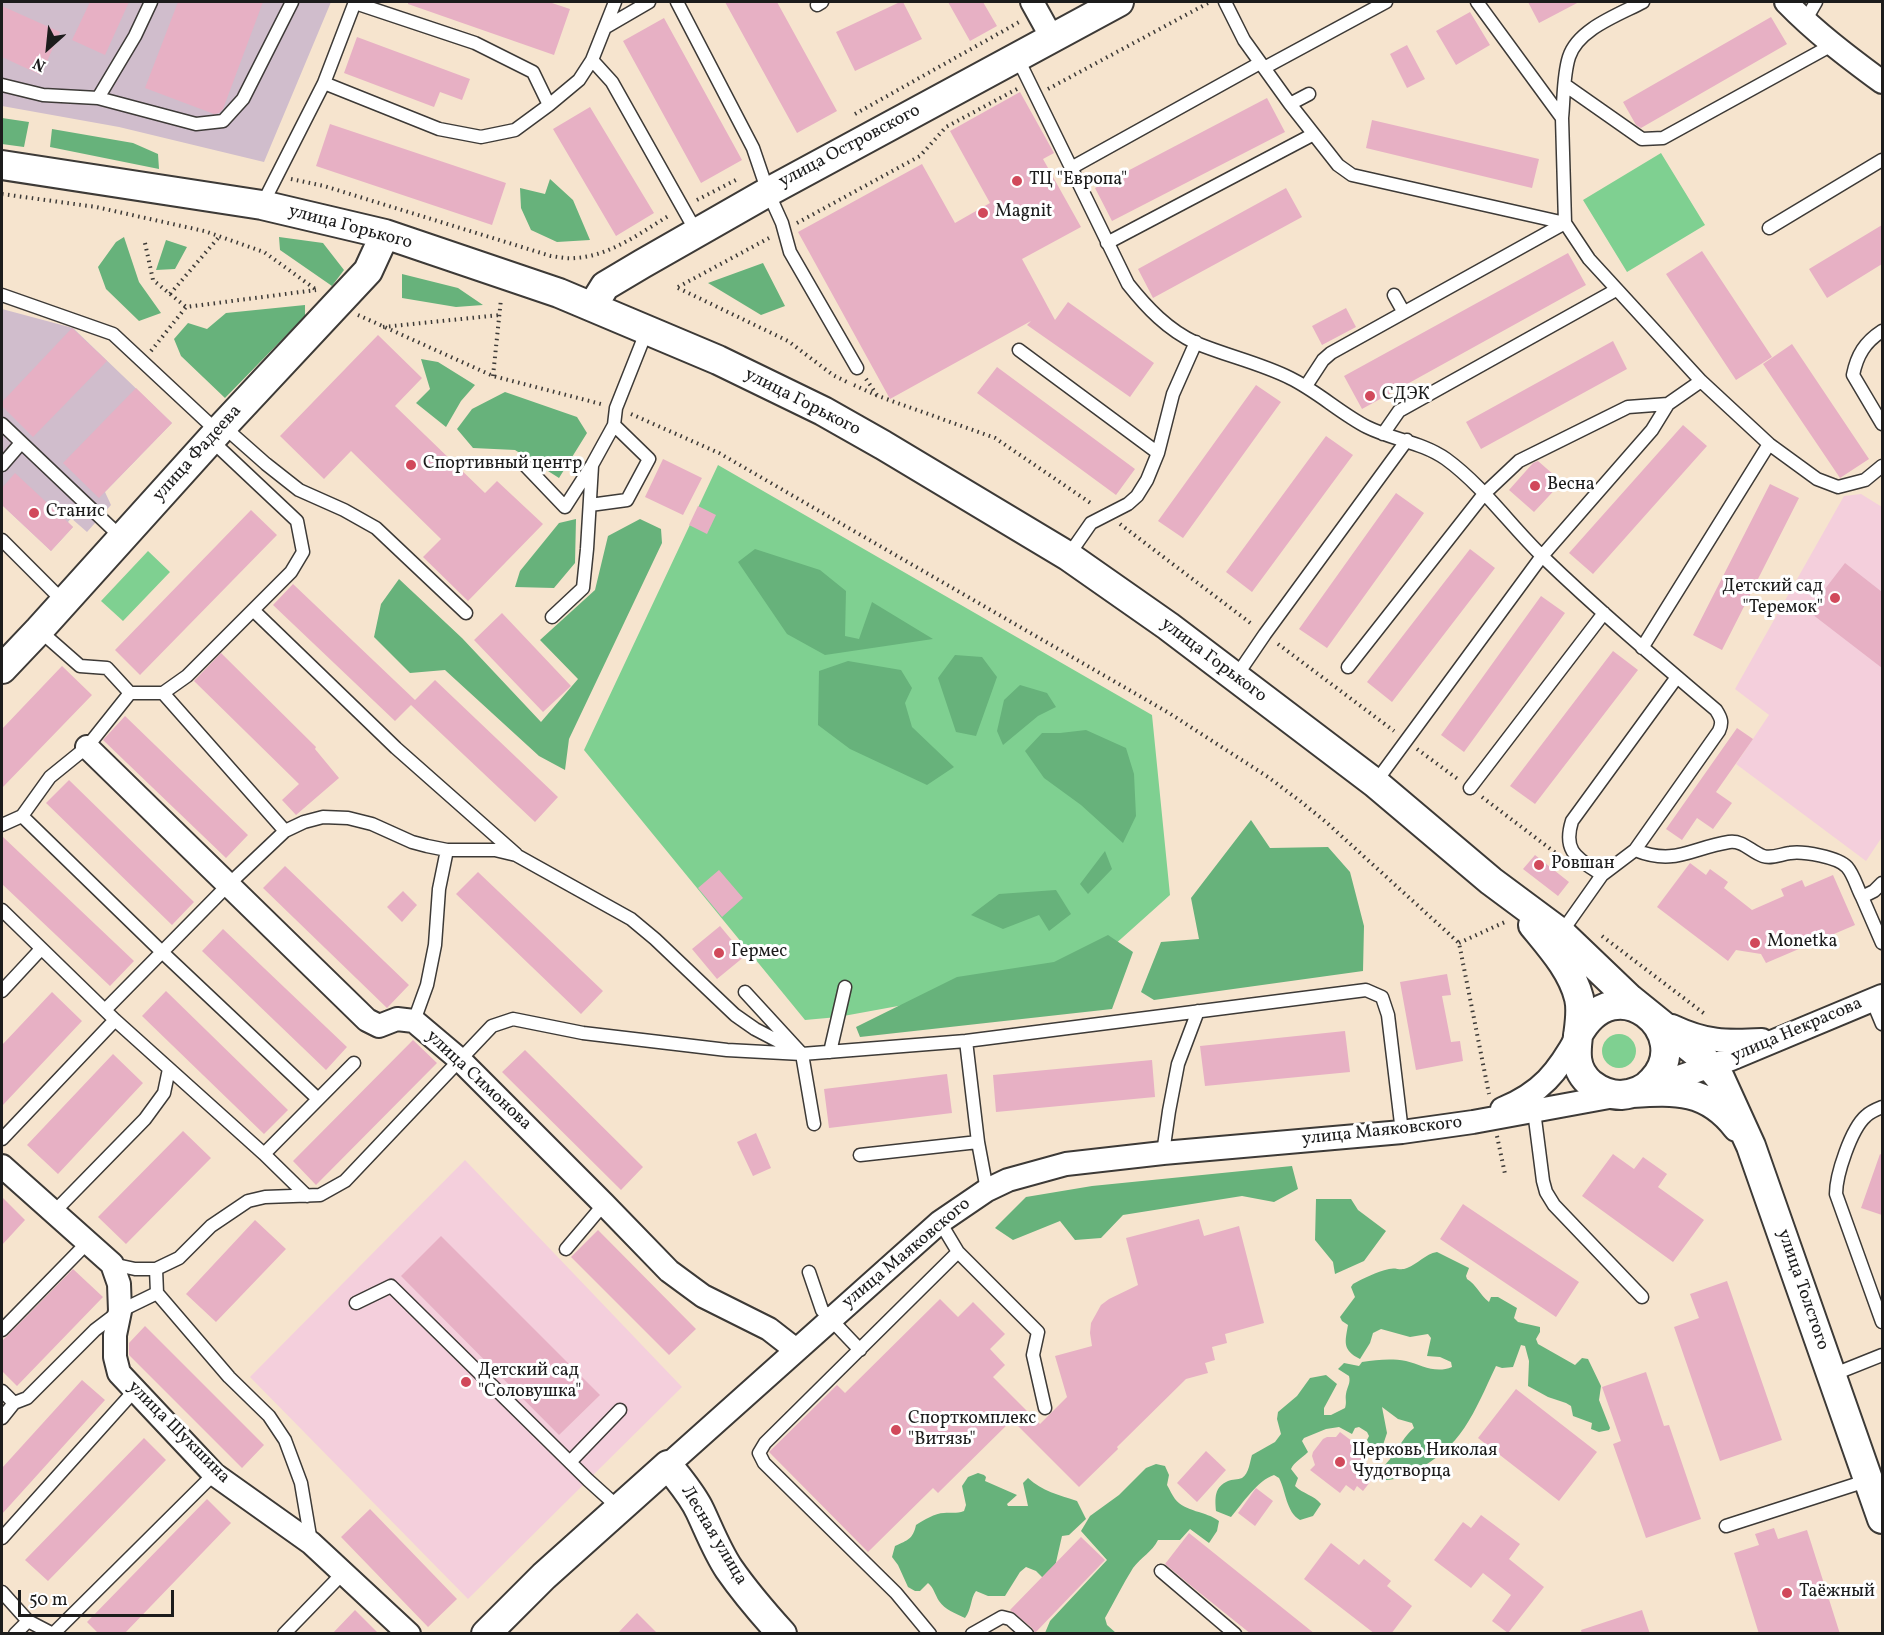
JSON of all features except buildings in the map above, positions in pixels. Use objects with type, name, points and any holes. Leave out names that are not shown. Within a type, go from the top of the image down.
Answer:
[{"type":"street","points":[[1032,2],[1052,38]]},
{"type":"street","name":"улица Островского","points":[[592,307],[605,286],[768,192],[1119,2]]},
{"type":"street","points":[[1786,2],[1832,45],[1882,82]]},
{"type":"street","name":"улица Горького","points":[[2,165],[262,205],[385,234],[559,293],[718,360],[823,411],[1068,556],[1168,626],[1375,783],[1491,881],[1554,951],[1571,978],[1579,998],[1581,1010],[1578,1035]]},
{"type":"street","name":"улица Фадеева","points":[[2,669],[217,432],[327,297],[368,271],[385,234]]},
{"type":"street","name":"улица Симонова","points":[[87,747],[367,1020],[379,1026],[397,1019],[414,1021],[459,1059],[669,1271],[703,1296],[743,1308],[796,1350]]},
{"type":"street","name":"улица Горького","points":[[1491,881],[1568,923],[1648,1014]]},
{"type":"street","name":"улица Некрасова","points":[[1632,1092],[1710,1067],[1877,998]]},
{"type":"street","points":[[1486,1118],[1543,1086],[1556,1071],[1587,1019],[1603,1008],[1621,1005],[1640,1010],[1692,1034],[1714,1041],[1778,1039]]},
{"type":"street","points":[[1632,1092],[1655,1078],[1665,1057],[1662,1033],[1648,1014]]},
{"type":"street","name":"улица Толстого","points":[[1648,1014],[1694,1050],[1710,1067],[1727,1092],[1751,1146],[1882,1519]]},
{"type":"street","points":[[1578,1035],[1576,1061],[1584,1077],[1605,1093],[1680,1092],[1706,1100],[1733,1122],[1751,1146]]},
{"type":"street","name":"улица Маяковского","points":[[488,1633],[544,1576],[940,1222],[987,1190],[1008,1179],[1066,1164],[1402,1132],[1534,1111],[1632,1092]]},
{"type":"street","points":[[2,1166],[112,1264]]},
{"type":"street","name":"улица Шукшина","points":[[112,1264],[119,1284],[120,1311],[115,1335],[115,1357],[119,1373],[214,1474],[311,1543],[409,1634]]},
{"type":"street","name":"Лесная улица","points":[[668,1465],[699,1509],[728,1568],[758,1608],[782,1634]]},
{"type":"lane","points":[[98,98],[135,36],[151,2]]},
{"type":"lane","points":[[2,85],[43,95],[98,98],[196,124],[223,121],[243,99],[292,2]]},
{"type":"lane","points":[[262,205],[324,83],[355,2],[475,43],[533,72],[549,105]]},
{"type":"lane","points":[[324,83],[439,129],[481,136],[515,130],[579,80],[592,60],[615,2]]},
{"type":"lane","points":[[606,27],[649,2]]},
{"type":"lane","points":[[677,2],[753,148],[768,192],[782,223],[790,252],[857,368]]},
{"type":"lane","points":[[1225,2],[1244,40],[1312,135],[1338,165],[1352,175],[1565,222]]},
{"type":"lane","points":[[1071,168],[1386,2]]},
{"type":"lane","points":[[1477,2],[1562,118]]},
{"type":"lane","points":[[1643,2],[1588,32],[1579,39],[1570,55],[1562,118],[1565,222],[1589,259],[1616,290],[1701,381],[1769,444],[1817,479],[1838,487],[1865,480],[1882,466]]},
{"type":"lane","points":[[1805,21],[1816,2]]},
{"type":"lane","points":[[1565,85],[1642,138],[1663,138],[1832,45]]},
{"type":"lane","points":[[1017,57],[1128,284],[1155,316],[1196,342],[1273,370],[1306,386],[1366,426],[1383,434],[1429,448],[1447,460],[1484,494],[1542,556],[1642,648],[1716,710],[1722,724],[1635,850],[1602,875],[1568,923]]},
{"type":"lane","points":[[592,60],[612,81],[697,233]]},
{"type":"lane","points":[[1290,104],[1309,93]]},
{"type":"lane","points":[[1107,243],[1312,135]]},
{"type":"lane","points":[[1769,228],[1882,160]]},
{"type":"lane","points":[[1306,386],[1323,360],[1331,353],[1565,222]]},
{"type":"lane","points":[[1383,434],[1399,411],[1616,290]]},
{"type":"lane","points":[[2,295],[113,334],[217,432],[297,522],[303,552],[291,572],[187,676],[163,693],[130,693],[107,668],[80,666],[39,630]]},
{"type":"lane","points":[[1394,295],[1403,311]]},
{"type":"lane","points":[[522,462],[565,507],[614,425],[616,408],[647,329]]},
{"type":"lane","points":[[1882,331],[1866,344],[1856,360],[1853,375],[1882,424]]},
{"type":"lane","points":[[1068,556],[1091,523],[1128,504],[1137,496],[1147,480],[1158,453],[1173,394],[1196,342]]},
{"type":"lane","points":[[1019,350],[1158,453]]},
{"type":"lane","points":[[1375,783],[1542,556],[1652,430],[1668,404],[1701,381]]},
{"type":"lane","points":[[1348,667],[1484,494],[1519,461],[1628,407],[1668,404]]},
{"type":"lane","points":[[2,424],[122,538]]},
{"type":"lane","points":[[590,505],[627,500],[649,459],[614,425]]},
{"type":"lane","points":[[217,432],[266,464],[299,490],[344,510],[375,528],[466,613]]},
{"type":"lane","points":[[1235,678],[1407,440]]},
{"type":"lane","points":[[2,465],[21,443]]},
{"type":"lane","points":[[1642,648],[1769,444]]},
{"type":"lane","points":[[552,617],[583,588],[592,465]]},
{"type":"lane","points":[[2,540],[64,602]]},
{"type":"lane","points":[[253,610],[396,748],[516,855],[631,919],[735,1015],[765,1035],[802,1054]]},
{"type":"lane","points":[[1470,788],[1604,613]]},
{"type":"lane","points":[[1602,875],[1574,856],[1570,848],[1569,830],[1572,821],[1677,677]]},
{"type":"lane","points":[[2,825],[22,816],[50,777],[87,747],[130,693]]},
{"type":"lane","points":[[163,693],[285,831]]},
{"type":"lane","points":[[22,816],[318,1099]]},
{"type":"lane","points":[[105,1010],[229,884],[285,831],[304,822],[323,817],[348,818],[372,824],[412,842],[447,850],[495,850],[516,855]]},
{"type":"lane","points":[[1635,850],[1661,858],[1675,857],[1732,841],[1764,857],[1801,852],[1832,859],[1847,867],[1882,943]]},
{"type":"lane","points":[[414,1021],[427,985],[435,945],[439,889],[447,850]]},
{"type":"lane","points":[[1862,897],[1874,891],[1882,883]]},
{"type":"lane","points":[[2,910],[115,1020],[264,1154],[307,1196]]},
{"type":"lane","points":[[2,991],[41,949]]},
{"type":"lane","points":[[830,1052],[845,987]]},
{"type":"lane","points":[[112,1264],[135,1269],[156,1269],[179,1258],[211,1226],[248,1201],[265,1197],[320,1195],[345,1181],[492,1026],[513,1019],[605,1035],[727,1050],[802,1054],[966,1041],[1366,990],[1382,997],[1388,1015],[1402,1132]]},
{"type":"lane","points":[[745,992],[802,1054],[814,1124]]},
{"type":"lane","points":[[1877,998],[1882,1024]]},
{"type":"lane","points":[[1163,1153],[1178,1064],[1198,1011]]},
{"type":"lane","points":[[2,1138],[115,1020]]},
{"type":"lane","points":[[966,1041],[978,1142],[987,1190]]},
{"type":"lane","points":[[264,1154],[354,1063]]},
{"type":"lane","points":[[54,1212],[146,1119],[164,1094],[169,1069]]},
{"type":"lane","points":[[1882,1107],[1866,1116],[1859,1125],[1836,1181],[1836,1194],[1882,1322]]},
{"type":"lane","points":[[1534,1111],[1546,1192],[1554,1205],[1642,1297]]},
{"type":"lane","points":[[860,1155],[978,1142]]},
{"type":"lane","points":[[566,1249],[604,1204]]},
{"type":"lane","points":[[940,1222],[958,1252],[1038,1332],[1033,1355],[1045,1408]]},
{"type":"lane","points":[[2,1330],[88,1242]]},
{"type":"lane","points":[[930,1634],[896,1593],[764,1463],[759,1453],[765,1443],[958,1252]]},
{"type":"lane","points":[[156,1269],[157,1293],[229,1377],[269,1416],[285,1440],[301,1483],[311,1543]]},
{"type":"lane","points":[[809,1272],[822,1310],[860,1350]]},
{"type":"lane","points":[[356,1303],[391,1286],[619,1508]]},
{"type":"lane","points":[[2,1418],[14,1403],[27,1398],[95,1330],[120,1311],[157,1293]]},
{"type":"lane","points":[[1832,1375],[1882,1355]]},
{"type":"lane","points":[[2,1538],[135,1390]]},
{"type":"lane","points":[[2,1391],[14,1403]]},
{"type":"lane","points":[[570,1462],[620,1410]]},
{"type":"lane","points":[[2,1592],[28,1621],[53,1634],[214,1474]]},
{"type":"lane","points":[[1726,1526],[1869,1480]]},
{"type":"lane","points":[[1161,1570],[1235,1634]]},
{"type":"lane","points":[[284,1634],[344,1572]]},
{"type":"lane","points":[[972,1634],[1002,1617],[1010,1619],[1026,1634]]},
{"type":"lane","points":[[15,1634],[28,1621]]},
{"type":"path","points":[[1210,2],[1045,90],[1020,87],[946,127],[920,156],[678,288],[788,341],[832,375],[878,396],[995,438],[1107,513],[1560,856]]},
{"type":"path","points":[[2,194],[96,207],[204,231],[264,252],[327,297],[382,327],[493,376],[616,408],[719,453],[1169,713],[1268,777],[1326,822],[1459,943],[1486,1118],[1504,1174]]},
{"type":"path","points":[[170,294],[219,237]]},
{"type":"path","points":[[145,243],[153,280],[186,307],[327,297]]},
{"type":"path","points":[[493,376],[502,293]]},
{"type":"path","points":[[142,361],[186,307]]},
{"type":"path","points":[[382,327],[500,315]]},
{"type":"path","points":[[1459,943],[1505,922]]},
{"type":"path","points":[[1568,923],[1710,1018]]},
{"type":"shaded area","points":[[2,2],[331,2],[264,162],[119,127],[2,106]]},
{"type":"shaded area","points":[[2,309],[73,328],[172,423],[105,492],[111,505],[87,532],[71,518],[68,522],[73,527],[51,551],[2,505]]},
{"type":"shaded area","name":"Детский сад \"Теремок\"","points":[[1861,494],[1882,507],[1882,837],[1866,861],[1736,764],[1769,715],[1735,689],[1844,496]]},
{"type":"shaded area","name":"Детский сад \"Соловушка\"","points":[[465,1160],[682,1387],[468,1599],[250,1377]]},
{"type":"green space","points":[[2,118],[29,122],[24,147],[2,144]]},
{"type":"green space","points":[[52,129],[133,143],[158,154],[159,169],[50,147]]},
{"type":"green space","points":[[1661,153],[1705,225],[1627,272],[1583,200]]},
{"type":"green space","points":[[550,179],[573,200],[590,240],[557,242],[531,230],[521,208],[520,188],[545,194]]},
{"type":"green space","points":[[124,237],[139,282],[161,313],[139,321],[106,289],[98,267],[116,242]]},
{"type":"green space","points":[[279,237],[323,243],[344,270],[332,286],[280,250]]},
{"type":"green space","points":[[166,240],[187,247],[175,269],[156,270]]},
{"type":"green space","points":[[763,263],[785,306],[761,315],[708,283]]},
{"type":"green space","points":[[402,274],[458,288],[483,305],[456,307],[402,298]]},
{"type":"green space","points":[[305,305],[305,316],[225,398],[181,356],[174,339],[188,323],[207,329],[226,313]]},
{"type":"green space","points":[[421,359],[438,362],[475,385],[461,401],[446,427],[416,403],[430,389]]},
{"type":"green space","points":[[505,392],[577,417],[587,433],[559,478],[515,450],[473,448],[457,429],[472,409]]},
{"type":"green space","points":[[718,465],[1152,715],[1170,895],[1084,972],[838,1017],[805,1020],[584,750]]},
{"type":"green space","points":[[576,519],[575,563],[554,588],[515,587],[520,571],[559,523]]},
{"type":"green space","points":[[640,519],[661,529],[662,543],[569,739],[565,770],[539,756],[445,670],[410,673],[374,637],[381,604],[399,579],[462,638],[541,722],[578,679],[540,640],[595,590],[608,536]]},
{"type":"green space","points":[[755,549],[820,570],[846,591],[845,636],[859,639],[872,602],[933,639],[825,655],[787,634],[738,562]]},
{"type":"green space","points":[[148,551],[170,572],[123,621],[101,601]]},
{"type":"green space","points":[[955,655],[982,657],[997,677],[976,736],[956,732],[938,678]]},
{"type":"green space","points":[[848,661],[901,670],[912,688],[905,703],[912,727],[954,767],[927,785],[850,749],[818,725],[819,671]]},
{"type":"green space","points":[[1020,685],[1047,693],[1056,707],[1038,716],[1003,745],[997,731],[1004,700]]},
{"type":"green space","points":[[1086,730],[1126,748],[1134,774],[1136,816],[1123,843],[1081,805],[1044,778],[1025,751],[1042,733]]},
{"type":"green space","points":[[1251,820],[1270,848],[1328,847],[1350,872],[1364,926],[1363,971],[1154,1000],[1141,992],[1161,942],[1199,939],[1191,898]]},
{"type":"green space","points":[[1105,851],[1112,869],[1088,894],[1080,884]]},
{"type":"green space","points":[[1056,890],[1071,914],[1049,931],[1039,915],[1003,929],[971,915],[999,894]]},
{"type":"green space","points":[[1108,935],[1133,952],[1112,1009],[860,1037],[856,1027],[957,977],[1054,962]]},
{"type":"green space","points":[[1619,1034],[1631,1039],[1636,1051],[1631,1063],[1619,1068],[1607,1063],[1602,1051],[1607,1039]]},
{"type":"green space","points":[[1292,1166],[1298,1189],[1274,1202],[1242,1196],[1123,1215],[1101,1238],[1075,1240],[1060,1221],[1013,1240],[995,1228],[1026,1197],[1092,1186]]},
{"type":"green space","points":[[1316,1199],[1351,1199],[1358,1210],[1386,1231],[1364,1261],[1335,1274],[1333,1262],[1315,1240]]},
{"type":"green space","points":[[1437,1252],[1469,1268],[1467,1279],[1489,1302],[1491,1297],[1498,1297],[1517,1308],[1514,1318],[1518,1322],[1540,1327],[1536,1339],[1538,1344],[1575,1365],[1582,1358],[1588,1359],[1601,1386],[1599,1400],[1609,1430],[1599,1432],[1591,1429],[1592,1423],[1573,1416],[1571,1406],[1528,1386],[1529,1361],[1525,1346],[1521,1345],[1513,1367],[1496,1366],[1481,1399],[1464,1428],[1443,1452],[1429,1463],[1402,1476],[1386,1480],[1381,1471],[1414,1428],[1412,1423],[1398,1419],[1382,1407],[1387,1433],[1381,1451],[1378,1452],[1371,1447],[1367,1440],[1369,1436],[1367,1432],[1359,1427],[1355,1428],[1352,1434],[1339,1427],[1326,1429],[1302,1441],[1308,1452],[1291,1469],[1298,1478],[1295,1486],[1321,1504],[1313,1516],[1300,1520],[1295,1516],[1289,1507],[1279,1478],[1274,1475],[1256,1487],[1231,1517],[1216,1511],[1216,1497],[1220,1486],[1244,1476],[1248,1471],[1252,1455],[1275,1442],[1281,1434],[1277,1419],[1278,1412],[1297,1396],[1310,1378],[1326,1375],[1337,1384],[1324,1408],[1324,1415],[1331,1415],[1346,1406],[1349,1376],[1338,1369],[1344,1363],[1359,1366],[1362,1362],[1394,1360],[1440,1370],[1452,1367],[1451,1362],[1440,1357],[1427,1356],[1431,1338],[1428,1334],[1410,1337],[1381,1329],[1373,1333],[1360,1359],[1350,1352],[1346,1345],[1348,1325],[1340,1317],[1355,1297],[1351,1287],[1353,1284],[1384,1270],[1407,1268]]},
{"type":"green space","points":[[1156,1464],[1165,1466],[1169,1475],[1167,1485],[1175,1499],[1184,1507],[1219,1521],[1217,1531],[1209,1543],[1190,1529],[1180,1540],[1158,1540],[1133,1568],[1105,1618],[1107,1625],[1116,1633],[1045,1633],[1050,1621],[1107,1560],[1081,1531],[1090,1516],[1119,1495],[1146,1468]]},
{"type":"green space","points":[[978,1473],[986,1477],[985,1481],[1017,1495],[1007,1504],[1008,1506],[1028,1506],[1023,1483],[1028,1478],[1057,1495],[1077,1501],[1086,1519],[1069,1535],[1062,1536],[1054,1571],[1044,1579],[1036,1571],[1026,1567],[1020,1572],[1005,1596],[988,1596],[976,1591],[965,1618],[944,1607],[928,1583],[920,1591],[908,1587],[892,1557],[895,1546],[909,1538],[916,1525],[937,1514],[964,1511],[966,1505],[962,1486],[968,1477]]},
{"type":"place","name":"ТЦ \"Европа\"","points":[[1017,181]]},
{"type":"place","name":"Magnit","points":[[983,213]]},
{"type":"place","name":"СДЭК","points":[[1370,396]]},
{"type":"place","name":"Спортивный центр","points":[[411,465]]},
{"type":"place","name":"Весна","points":[[1535,486]]},
{"type":"place","name":"Станис","points":[[34,513]]},
{"type":"place","name":"Детский сад \"Теремок\"","points":[[1835,598]]},
{"type":"place","name":"Ровшан","points":[[1539,865]]},
{"type":"place","name":"Monetka","points":[[1755,943]]},
{"type":"place","name":"Гермес","points":[[719,953]]},
{"type":"place","name":"Детский сад \"Соловушка\"","points":[[466,1382]]},
{"type":"place","name":"Спорткомплекс \"Витязь\"","points":[[896,1430]]},
{"type":"place","name":"Церковь Николая Чудотворца","points":[[1340,1462]]},
{"type":"place","name":"Таёжный","points":[[1787,1593]]}]
